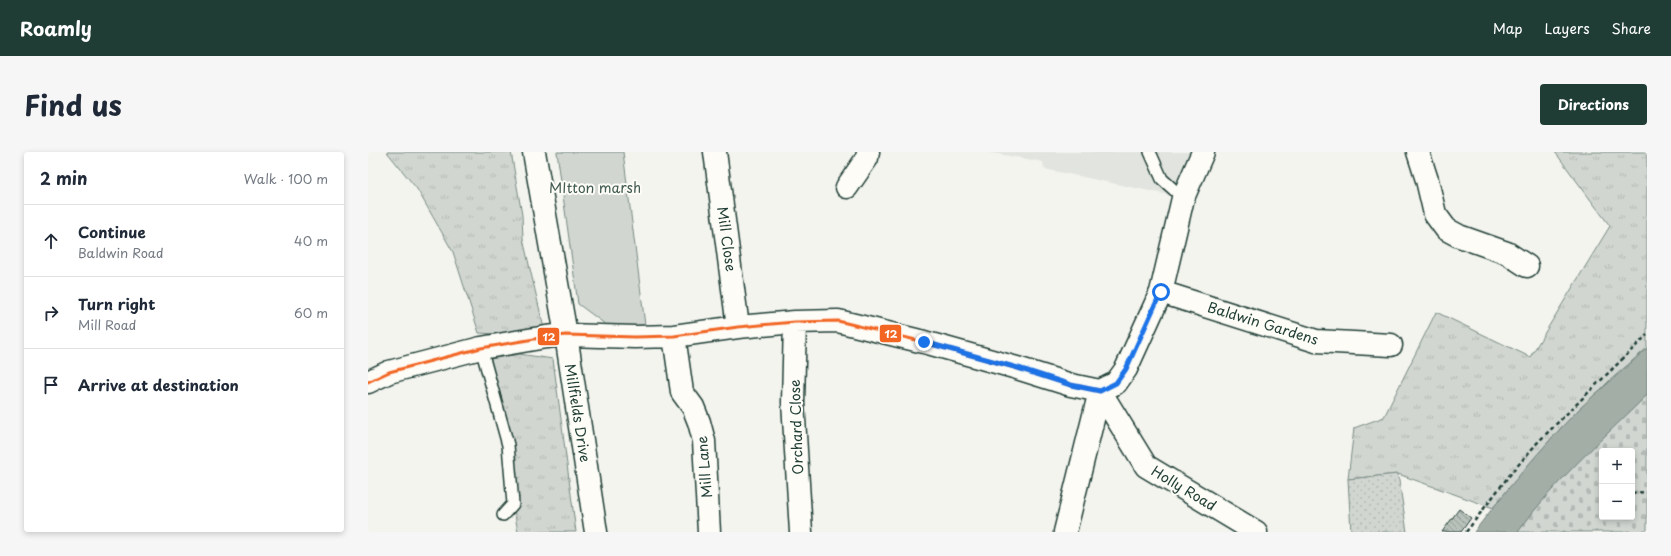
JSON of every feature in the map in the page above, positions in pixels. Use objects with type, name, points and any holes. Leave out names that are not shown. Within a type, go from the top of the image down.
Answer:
[{"type":"street","name":"Millfields Drive","points":[[534,152],[566,334],[596,532]]},
{"type":"street","name":"Mill Close","points":[[715,152],[738,327]]},
{"type":"street","points":[[847,187],[867,158],[868,152]]},
{"type":"street","points":[[368,382],[389,372],[481,348],[566,334],[635,337],[674,336],[738,327],[795,322],[838,321],[931,344],[1018,368],[1071,385],[1100,391],[1116,383],[1126,369],[1161,292],[1183,198],[1203,152]]},
{"type":"street","points":[[1418,152],[1427,180],[1435,214],[1446,229],[1459,236],[1507,253],[1527,266]]},
{"type":"street","name":"Baldwin Gardens","points":[[1161,292],[1316,341],[1391,346]]},
{"type":"street","name":"Orchard Close","points":[[795,322],[793,402],[800,532]]},
{"type":"street","name":"Mill Lane","points":[[674,336],[682,392],[693,407],[704,441],[709,532]]},
{"type":"street","points":[[1065,532],[1100,391]]},
{"type":"street","name":"Holly Road","points":[[1100,391],[1146,466],[1256,532]]},
{"type":"lane","points":[[1150,152],[1162,178],[1183,198]]},
{"type":"lane","points":[[481,348],[508,445],[513,504],[503,515]]},
{"type":"path","points":[[1466,532],[1508,477],[1537,443],[1647,336]]},
{"type":"path","points":[[1635,493],[1647,492]]},
{"type":"shaded area","points":[[987,152],[1203,152],[1183,198],[1044,169],[1043,162]]},
{"type":"shaded area","points":[[1647,348],[1647,395],[1563,477],[1518,532],[1474,532],[1525,469],[1579,409]]},
{"type":"green space","points":[[387,152],[511,152],[522,215],[523,239],[546,337],[479,333],[453,252],[417,189]]},
{"type":"green space","name":"MItton marsh","points":[[557,152],[623,152],[645,325],[609,327],[578,304]]},
{"type":"green space","points":[[1555,152],[1647,152],[1647,348],[1609,381],[1555,435],[1493,508],[1398,474],[1348,479],[1354,428],[1384,417],[1436,312],[1530,357],[1610,226]]},
{"type":"green space","points":[[519,354],[553,359],[576,532],[518,532],[513,504],[508,445],[484,360]]},
{"type":"green space","points":[[1647,370],[1647,532],[1497,532]]},
{"type":"green space","points":[[1398,474],[1407,532],[1351,532],[1348,479]]},
{"type":"building","points":[[1459,509],[1471,518],[1461,532],[1442,532]]},
{"type":"transit line","name":"12","points":[[368,382],[389,372],[481,348],[546,337],[566,335],[635,337],[674,336],[738,327],[795,322],[838,321],[924,342],[1071,385],[1100,391]]},
{"type":"route","points":[[924,342],[1018,368],[1071,385],[1100,391],[1116,383],[1126,369],[1161,292]]}]
